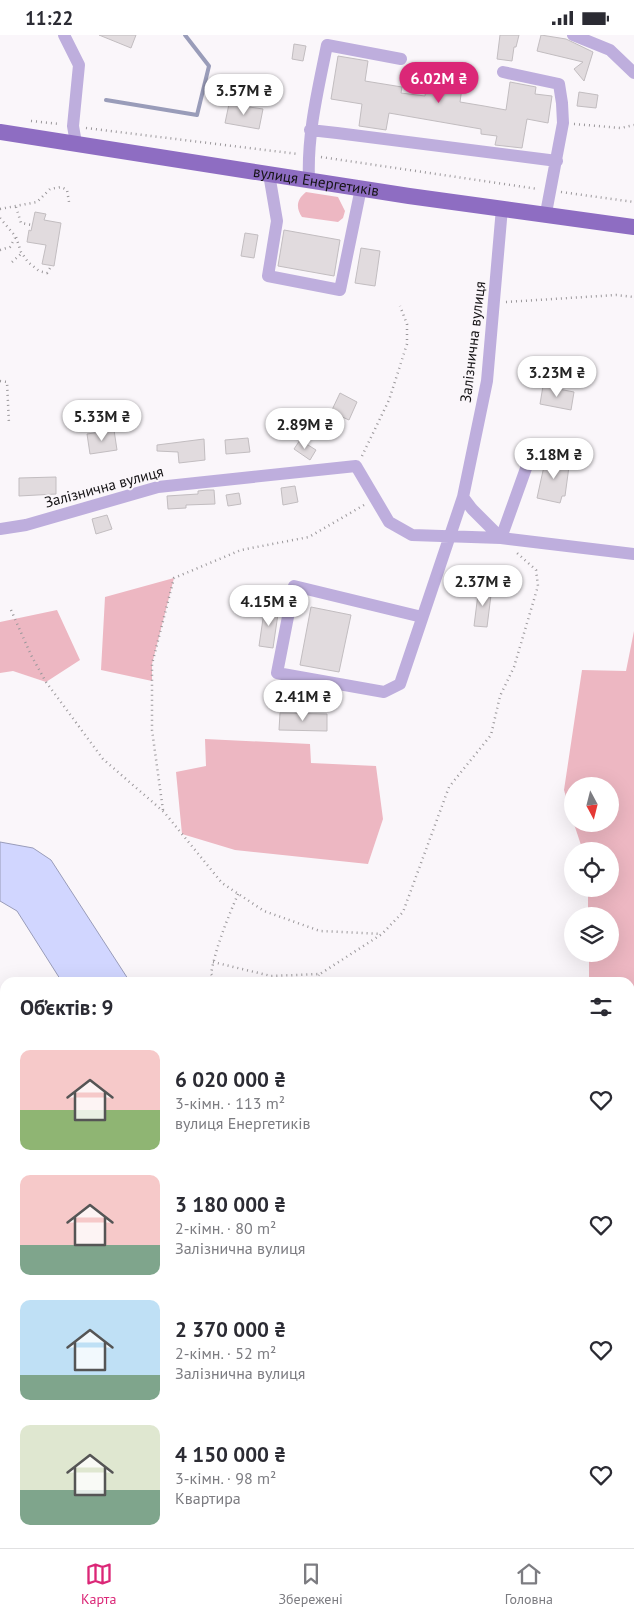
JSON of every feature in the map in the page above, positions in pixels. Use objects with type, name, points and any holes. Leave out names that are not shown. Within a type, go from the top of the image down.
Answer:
[{"type":"main road","name":"вулиця Енергетиків","points":[[0,132],[361,188],[634,227]]},
{"type":"street","points":[[64,35],[79,65],[73,126],[76,143]]},
{"type":"street","points":[[573,35],[610,50],[634,73]]},
{"type":"street","points":[[309,180],[308,155],[310,131],[327,45],[401,59]]},
{"type":"street","points":[[503,73],[559,84],[562,103],[562,123],[557,161],[549,190],[546,213]]},
{"type":"street","points":[[310,131],[557,161]]},
{"type":"street","points":[[269,174],[277,221],[268,276],[340,290],[361,188]]},
{"type":"street","name":"Залізнична вулиця","points":[[422,617],[294,586],[277,673],[384,692],[400,684],[463,497],[487,381],[502,208]]},
{"type":"street","points":[[501,538],[534,446]]},
{"type":"street","points":[[356,466],[389,522],[412,535],[501,538],[634,554]]},
{"type":"street","name":"Залізнична вулиця","points":[[0,529],[26,525],[158,487],[356,466]]},
{"type":"street","points":[[463,497],[472,509],[501,538]]},
{"type":"path","points":[[562,123],[621,128],[634,125]]},
{"type":"path","points":[[0,209],[37,202],[50,189],[61,187],[67,190],[69,202]]},
{"type":"path","points":[[16,207],[21,223],[32,225]]},
{"type":"path","points":[[0,218],[16,237],[22,253],[39,271],[47,273],[50,268]]},
{"type":"path","points":[[0,250],[10,247],[16,237]]},
{"type":"path","points":[[12,262],[22,253]]},
{"type":"path","points":[[495,303],[616,295],[634,297]]},
{"type":"path","points":[[356,466],[389,400],[407,345],[407,324],[400,306]]},
{"type":"path","points":[[0,381],[7,382],[9,424]]},
{"type":"path","points":[[164,812],[152,730],[152,664],[174,578],[241,550],[309,537],[376,498]]},
{"type":"path","points":[[317,977],[382,934],[403,912],[449,787],[490,735],[500,696],[514,667],[538,586],[536,570],[501,538]]},
{"type":"path","points":[[11,611],[31,655],[46,682],[103,759],[164,812],[222,883],[264,911],[320,931],[382,934]]},
{"type":"path","points":[[213,977],[211,974],[213,962],[238,894]]},
{"type":"path","points":[[213,962],[271,977],[320,974]]},
{"type":"shaded area","points":[[306,192],[338,197],[345,211],[343,218],[338,222],[302,217],[298,204],[300,198]]},
{"type":"shaded area","points":[[174,578],[152,664],[152,681],[101,670],[105,597]]},
{"type":"shaded area","points":[[57,610],[80,660],[46,682],[13,671],[0,673],[0,622]]},
{"type":"shaded area","points":[[634,631],[634,977],[589,977],[589,962],[619,962],[619,907],[588,907],[588,897],[619,897],[619,842],[580,842],[577,833],[619,833],[619,777],[566,777],[582,670],[626,671]]},
{"type":"shaded area","points":[[205,739],[310,744],[311,763],[376,766],[383,819],[368,864],[235,850],[182,834],[176,772],[206,766]]},
{"type":"water","points":[[0,842],[33,848],[51,860],[127,977],[59,977],[17,911],[0,901]]},
{"type":"building","points":[[99,35],[136,35],[131,48]]},
{"type":"building","points":[[500,35],[519,35],[516,47],[514,47],[512,61],[497,59]]},
{"type":"building","points":[[541,35],[566,39],[593,52],[584,81],[574,69],[583,62],[537,51]]},
{"type":"building","points":[[294,44],[306,46],[303,61],[292,59]]},
{"type":"building","points":[[338,56],[368,61],[365,81],[402,87],[401,93],[425,96],[428,75],[463,80],[460,102],[506,110],[510,82],[536,87],[535,94],[552,96],[548,123],[527,119],[522,148],[495,145],[497,136],[481,134],[481,129],[389,113],[386,130],[359,126],[362,104],[331,99]]},
{"type":"building","points":[[579,92],[598,95],[596,108],[577,106]]},
{"type":"building","points":[[229,104],[263,109],[259,129],[225,123]]},
{"type":"building","points":[[35,212],[46,214],[44,220],[61,223],[54,266],[42,264],[46,245],[27,242]]},
{"type":"building","points":[[284,230],[340,240],[334,276],[278,266]]},
{"type":"building","points":[[245,233],[258,235],[254,258],[241,256]]},
{"type":"building","points":[[361,248],[380,251],[375,286],[355,283]]},
{"type":"building","points":[[543,386],[574,392],[571,410],[540,404]]},
{"type":"building","points":[[340,393],[357,402],[349,420],[331,412]]},
{"type":"building","points":[[114,430],[117,450],[90,454],[87,434]]},
{"type":"building","points":[[248,438],[250,452],[226,454],[225,440]]},
{"type":"building","points":[[204,439],[205,460],[179,463],[178,452],[157,451],[157,445]]},
{"type":"building","points":[[300,440],[316,450],[310,460],[294,449]]},
{"type":"building","points":[[546,457],[557,460],[557,457],[570,459],[565,496],[562,496],[560,503],[537,498]]},
{"type":"building","points":[[56,477],[56,494],[19,496],[19,478]]},
{"type":"building","points":[[295,486],[298,502],[283,505],[281,488]]},
{"type":"building","points":[[214,490],[215,504],[186,505],[186,508],[168,509],[167,496],[198,494],[198,491]]},
{"type":"building","points":[[239,493],[241,504],[228,506],[226,495]]},
{"type":"building","points":[[107,515],[112,529],[96,534],[92,519]]},
{"type":"building","points":[[479,586],[492,587],[487,627],[474,626]]},
{"type":"building","points":[[265,605],[279,607],[273,648],[259,646]]},
{"type":"building","points":[[311,607],[351,615],[339,672],[300,665]]},
{"type":"building","points":[[280,713],[327,714],[327,731],[279,730]]},
{"type":"waterway","points":[[106,100],[197,115],[209,66],[185,35]]}]
